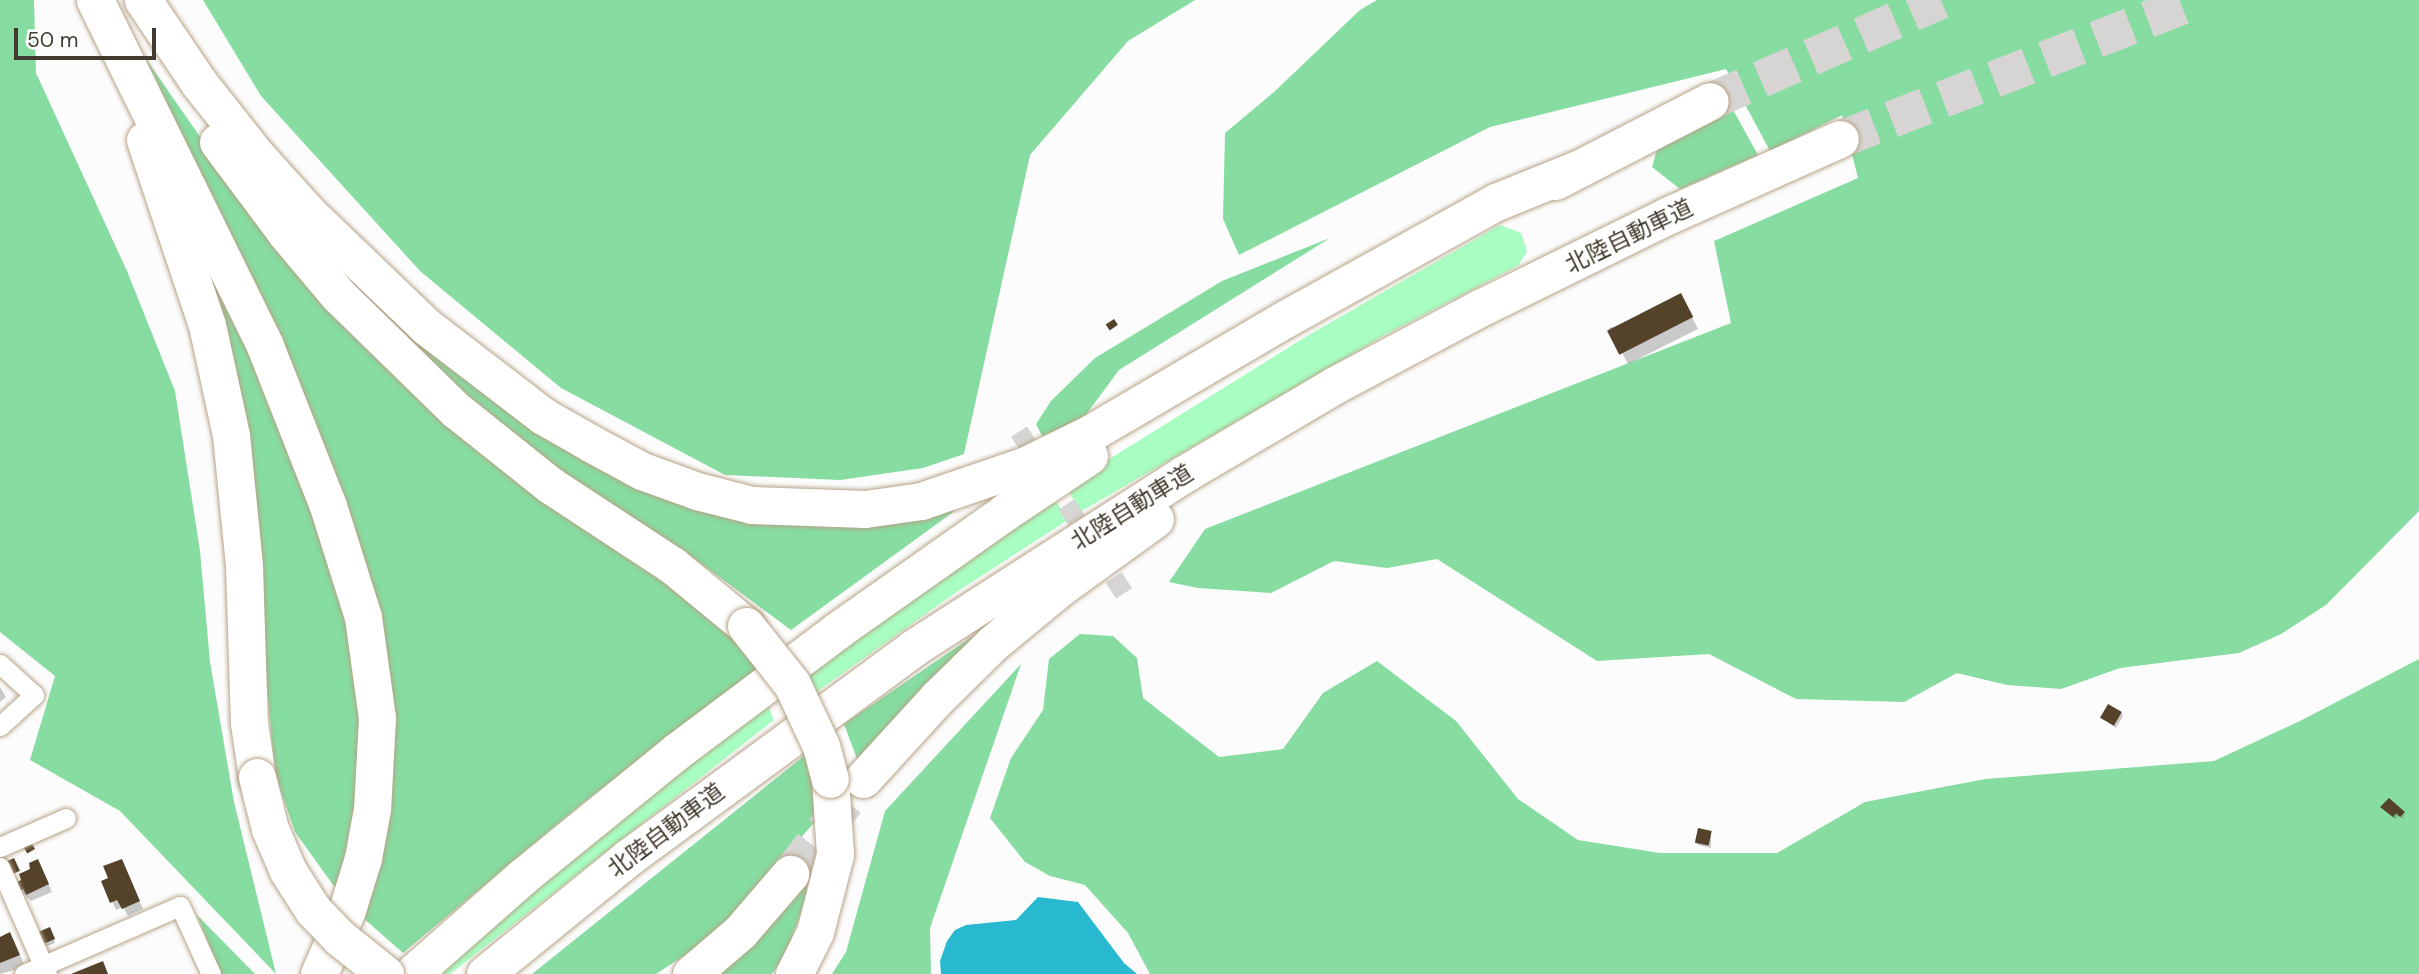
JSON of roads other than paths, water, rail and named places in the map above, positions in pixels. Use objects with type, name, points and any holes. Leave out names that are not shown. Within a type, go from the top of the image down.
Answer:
[{"type":"highway","points":[[143,0],[199,83],[255,154],[369,274],[437,335],[543,416],[592,444],[642,471],[697,491],[751,505],[865,509],[921,501],[1026,465],[1112,421],[1284,319],[1496,202],[1575,170]]},
{"type":"highway","points":[[110,5],[176,77],[232,164],[338,295],[456,411],[500,447],[550,485],[672,565],[746,626],[792,684],[812,725],[847,779]]},
{"type":"highway","points":[[110,5],[207,325],[228,423],[244,566],[249,723],[257,777],[270,829],[288,871],[313,910],[340,938],[385,974]]},
{"type":"highway","points":[[110,5],[265,346],[328,506],[363,617],[377,718],[372,808],[363,858],[347,910],[319,974]]},
{"type":"highway","points":[[412,974],[522,877],[677,751],[838,630],[1005,512],[1294,327],[1575,170],[1710,101]]},
{"type":"highway","name":"北陸自動車道","points":[[485,974],[629,857],[913,648],[1184,474],[1335,385],[1482,307],[1669,215],[1840,139]]},
{"type":"highway","points":[[794,974],[815,932],[835,854],[847,779],[993,643],[1060,587],[1215,476],[1482,307]]},
{"type":"highway","points":[[691,974],[740,932],[790,874]]},
{"type":"street","points":[[0,664],[34,695],[0,726]]},
{"type":"street","points":[[0,847],[66,818]]},
{"type":"street","points":[[0,867],[45,970]]},
{"type":"street","points":[[24,974],[45,970],[180,906],[211,974]]},
{"type":"water","points":[[1038,897],[1078,902],[1124,963],[1137,974],[941,974],[940,961],[947,941],[955,930],[966,925],[1016,920]]},
{"type":"tunnel","points":[[1710,101],[1941,0]]},
{"type":"tunnel","points":[[1840,139],[2196,0]]},
{"type":"tunnel","points":[[1019,431],[1126,596]]},
{"type":"tunnel","points":[[790,874],[863,779]]}]
